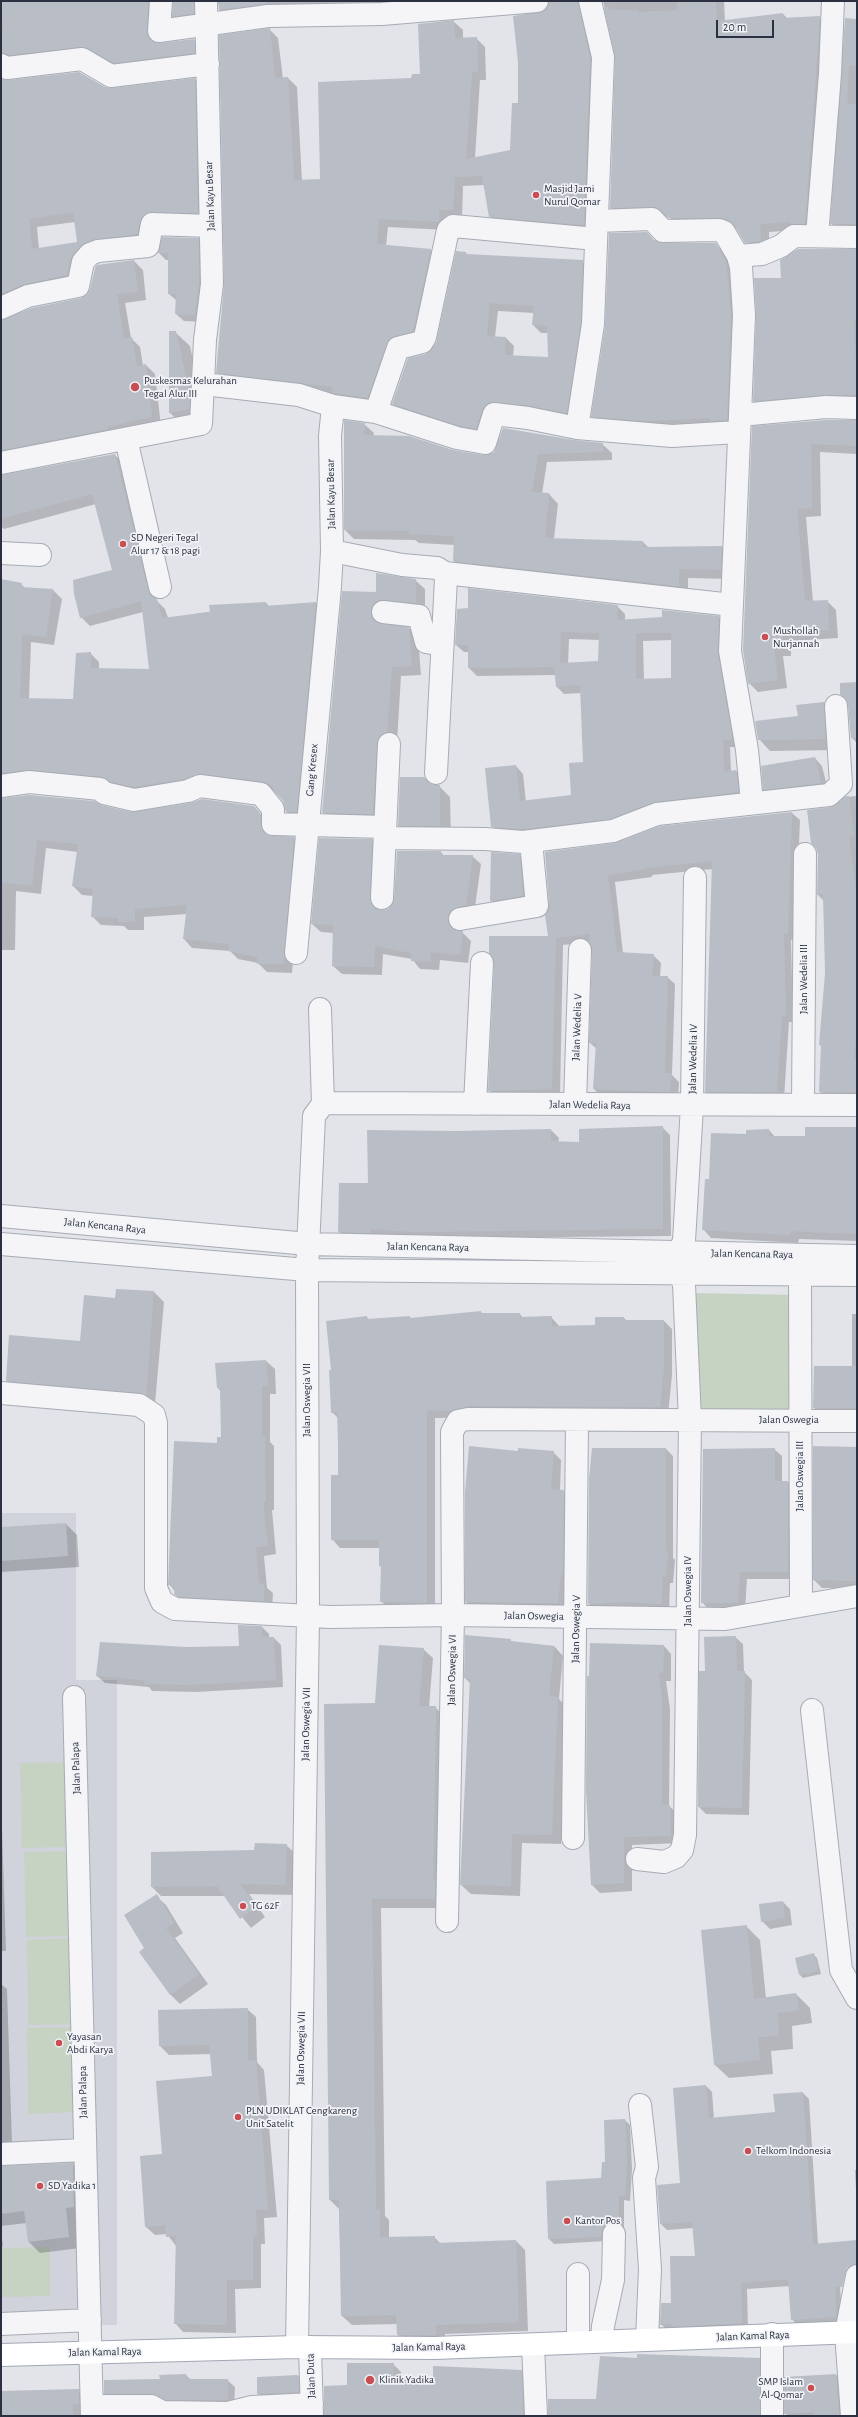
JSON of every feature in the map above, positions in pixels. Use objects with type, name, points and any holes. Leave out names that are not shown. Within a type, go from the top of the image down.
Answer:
[{"type":"main road","name":"Jalan Kamal Raya","points":[[1,2355],[303,2347],[436,2348],[852,2332]]},
{"type":"street","points":[[161,1],[159,31],[268,16],[381,8],[537,1]]},
{"type":"street","name":"Jalan Kayu Besar","points":[[126,439],[201,424],[205,340],[212,284],[208,25],[206,1]]},
{"type":"street","points":[[577,428],[593,324],[603,57],[590,1]]},
{"type":"street","points":[[817,236],[830,74],[834,1]]},
{"type":"street","points":[[1,65],[7,68],[82,59],[111,76],[208,64]]},
{"type":"street","points":[[376,412],[398,348],[422,342],[425,337],[448,230],[453,226],[597,230],[652,219],[663,231],[719,230],[724,232],[738,256],[741,266],[744,315],[730,651],[747,750],[752,802]]},
{"type":"street","points":[[1,308],[28,296],[78,286],[83,262],[90,254],[98,251],[148,246],[152,224],[211,226]]},
{"type":"street","points":[[738,256],[762,254],[781,246],[794,236],[857,237]]},
{"type":"street","points":[[204,384],[299,395],[333,406],[376,412],[457,438],[485,442],[494,414],[528,418],[577,428],[672,436],[826,407],[857,408]]},
{"type":"street","name":"Jalan Kayu Besar","points":[[330,587],[332,551],[330,436],[333,406]]},
{"type":"street","points":[[1,464],[126,439],[160,587]]},
{"type":"street","points":[[332,551],[402,565],[437,568],[445,573],[732,605]]},
{"type":"street","points":[[1,553],[40,555]]},
{"type":"street","points":[[436,773],[445,573]]},
{"type":"street","name":"Gang Kresex","points":[[296,953],[330,587]]},
{"type":"street","points":[[383,612],[419,616],[426,642],[441,644]]},
{"type":"street","points":[[1,786],[29,782],[100,789],[104,793],[134,800],[188,791],[200,786],[261,794],[273,809],[273,824],[308,824],[385,833],[531,841],[613,830],[657,814],[752,802],[829,795],[841,784],[836,706]]},
{"type":"street","points":[[382,898],[389,744]]},
{"type":"street","points":[[460,919],[537,906],[531,841]]},
{"type":"street","name":"Jalan Wedelia III","points":[[803,1105],[805,854]]},
{"type":"street","name":"Jalan Wedelia IV","points":[[684,1262],[692,1106],[695,878]]},
{"type":"street","name":"Jalan Wedelia V","points":[[575,1104],[580,950]]},
{"type":"street","points":[[475,1104],[482,963]]},
{"type":"street","points":[[320,1009],[323,1104]]},
{"type":"street","name":"Jalan Wedelia Raya","points":[[323,1104],[575,1104],[692,1106],[857,1105]]},
{"type":"street","name":"Jalan Oswegia VII","points":[[303,2347],[308,1617],[307,1270],[314,1116],[323,1104]]},
{"type":"street","name":"Jalan Kencana Raya","points":[[1,1216],[308,1244],[684,1262],[800,1275],[857,1275]]},
{"type":"street","name":"Jalan Kencana Raya","points":[[1,1244],[307,1270],[684,1262],[857,1256]]},
{"type":"street","name":"Jalan Oswegia IV","points":[[637,1859],[664,1862],[676,1857],[682,1850],[685,1835],[690,1420],[684,1262]]},
{"type":"street","name":"Jalan Oswegia III","points":[[800,1275],[801,1605]]},
{"type":"street","name":"Jalan Oswegia","points":[[1,1393],[139,1405],[154,1415],[156,1423],[156,1588],[162,1602],[175,1609],[308,1617],[453,1615],[725,1619],[857,1596]]},
{"type":"street","name":"Jalan Oswegia","points":[[458,1421],[468,1419],[857,1421]]},
{"type":"street","name":"Jalan Oswegia V","points":[[573,1838],[577,1616],[577,1420]]},
{"type":"street","name":"Jalan Oswegia VI","points":[[447,1921],[453,1615],[452,1432],[458,1421]]},
{"type":"street","name":"Jalan Palapa","points":[[74,1697],[84,2150],[92,2411]]},
{"type":"street","points":[[812,1710],[840,1970],[857,1998]]},
{"type":"street","points":[[640,2106],[647,2167],[644,2178],[650,2269],[647,2339]]},
{"type":"street","points":[[1,2154],[84,2150]]},
{"type":"street","points":[[602,2341],[603,2326],[613,2280],[614,2234]]},
{"type":"street","points":[[578,2274],[578,2342]]},
{"type":"street","points":[[852,2416],[852,2332],[857,2276]]},
{"type":"street","points":[[1,2324],[90,2320]]},
{"type":"street","points":[[772,2334],[772,2416]]},
{"type":"street","points":[[533,2345],[536,2416]]},
{"type":"street","name":"Jalan Duta","points":[[92,2411],[151,2406],[162,2412],[228,2413],[252,2408],[312,2410],[303,2347]]},
{"type":"shaded area","name":"Yayasan Abdi Karya","points":[[1,1513],[76,1513],[76,1680],[117,1680],[117,2325],[1,2326]]},
{"type":"green space","points":[[695,1293],[798,1295],[793,1416],[694,1413]]},
{"type":"green space","points":[[69,1762],[71,1847],[22,1848],[20,1763]]},
{"type":"green space","points":[[73,1851],[75,1936],[26,1937],[24,1852]]},
{"type":"green space","points":[[75,1938],[77,2024],[28,2025],[27,1940]]},
{"type":"green space","points":[[76,2027],[77,2112],[28,2114],[27,2028]]},
{"type":"green space","points":[[50,2247],[50,2296],[1,2297],[1,2248]]},
{"type":"building","points":[[1,1],[148,1],[148,38],[153,42],[160,43],[194,39],[195,53],[114,63],[88,48],[81,47],[9,55],[1,53],[1,32],[3,32]]},
{"type":"building","points":[[173,1],[194,1],[194,14],[172,17]]},
{"type":"building","points":[[218,1],[267,1],[267,4],[219,10]]},
{"type":"building","points":[[549,1],[578,1],[590,58],[584,225],[489,217],[482,176],[455,177],[453,210],[439,210],[439,222],[379,219],[377,244],[431,249],[413,331],[389,339],[368,398],[332,393],[333,387],[216,373],[224,284],[219,35],[270,28],[275,78],[288,77],[294,180],[320,179],[318,82],[411,78],[412,74],[420,74],[418,24],[454,20],[455,38],[477,37],[478,71],[472,72],[466,159],[510,150],[512,103],[518,103],[518,62],[513,16],[544,11]]},
{"type":"building","points":[[677,1],[716,1],[717,21],[783,13],[783,18],[820,16],[805,224],[791,225],[790,222],[760,224],[761,241],[745,243],[734,225],[723,218],[668,218],[661,210],[652,207],[610,208],[615,57],[604,8],[609,7],[609,10],[638,10],[638,12],[678,10]]},
{"type":"building","points":[[845,18],[857,19],[857,66],[849,65],[847,104],[857,104],[857,224],[830,224]]},
{"type":"building","points":[[79,72],[105,87],[112,88],[195,78],[198,213],[147,213],[140,221],[137,234],[97,239],[81,246],[71,259],[67,275],[25,284],[1,294],[1,79],[8,80]],"holes":[[[73,212],[77,242],[32,249],[29,219]]]},
{"type":"building","points":[[647,232],[654,240],[663,243],[716,243],[726,261],[731,315],[727,420],[711,421],[710,418],[646,421],[591,417],[605,326],[609,233]]},
{"type":"building","points":[[162,237],[199,238],[199,283],[195,315],[175,314],[176,294],[168,294],[168,253],[158,253]]},
{"type":"building","points":[[798,249],[857,249],[857,319],[854,319],[857,395],[825,395],[753,401],[756,316],[754,278],[781,278],[780,260]]},
{"type":"building","points":[[456,251],[466,252],[466,254],[583,260],[581,323],[567,413],[530,406],[490,402],[482,410],[476,429],[460,426],[392,404],[408,358],[426,354],[436,343]],"holes":[[[490,303],[534,306],[532,325],[547,326],[548,357],[505,355],[506,337],[487,336]]]},
{"type":"building","points":[[134,260],[138,292],[117,294],[124,339],[132,337],[137,366],[146,364],[152,417],[107,427],[108,429],[1,450],[1,320],[32,308],[81,298],[87,295],[90,289],[97,265]]},
{"type":"building","points":[[169,331],[176,331],[190,395],[189,409],[169,413]]},
{"type":"building","points":[[344,420],[365,423],[364,435],[409,436],[453,450],[483,455],[494,452],[503,428],[574,440],[603,443],[603,452],[538,454],[532,492],[549,493],[545,538],[643,541],[643,547],[722,546],[721,570],[679,569],[679,586],[453,561],[454,536],[409,534],[409,531],[344,530]]},
{"type":"building","points":[[826,420],[857,420],[857,446],[811,444],[812,508],[797,509],[805,601],[828,600],[829,630],[783,633],[783,648],[774,648],[778,680],[748,684],[743,650],[752,426]]},
{"type":"building","points":[[115,454],[148,590],[151,596],[157,599],[162,618],[210,612],[209,605],[266,602],[266,606],[316,602],[297,812],[286,812],[283,801],[271,786],[263,782],[201,774],[185,779],[134,787],[110,782],[101,777],[30,770],[1,773],[1,579],[22,583],[21,587],[53,589],[46,637],[22,634],[20,698],[73,699],[76,653],[91,652],[91,668],[149,669],[141,601],[80,618],[74,594],[73,580],[112,570],[92,494],[1,519],[1,475]]},
{"type":"building","points":[[376,573],[416,579],[416,603],[378,600],[373,604],[371,611],[376,622],[409,627],[412,666],[392,667],[387,732],[379,737],[377,743],[373,814],[322,813],[342,591],[376,592]]},
{"type":"building","points":[[468,588],[618,605],[617,620],[662,617],[662,610],[719,616],[718,653],[733,740],[723,740],[724,772],[736,770],[739,792],[655,802],[610,819],[523,829],[491,827],[485,768],[516,765],[520,801],[571,795],[569,763],[583,762],[580,685],[556,687],[554,667],[468,668],[468,645],[455,645],[457,609],[468,608]],"holes":[[[561,632],[599,633],[598,661],[560,663]],[[636,633],[671,633],[671,678],[636,679]]]},
{"type":"building","points":[[857,682],[857,738],[851,738],[848,705],[846,699],[840,694],[840,683]]},
{"type":"building","points":[[824,702],[826,739],[758,740],[755,721],[798,716],[796,705]]},
{"type":"building","points":[[815,757],[821,783],[763,790],[761,766]]},
{"type":"building","points":[[400,777],[424,777],[430,784],[440,785],[440,826],[398,826]]},
{"type":"building","points":[[29,795],[94,801],[101,805],[131,812],[190,803],[202,799],[254,806],[260,813],[262,830],[266,834],[294,837],[284,964],[257,964],[257,957],[228,951],[229,944],[183,939],[187,905],[135,909],[135,922],[118,922],[118,918],[91,917],[93,889],[72,886],[78,844],[37,840],[32,886],[1,882],[1,798]]},
{"type":"building","points":[[846,796],[849,796],[854,836],[849,837],[857,897],[857,1018],[854,1060],[857,1060],[857,1092],[819,1092],[821,1045],[819,1045],[825,973],[823,894],[817,895],[818,854],[816,848],[811,843],[807,810],[831,807]]},
{"type":"building","points":[[792,812],[788,934],[784,933],[786,1015],[782,1015],[777,1092],[705,1092],[712,861],[645,868],[608,875],[617,952],[654,954],[652,976],[668,976],[665,1073],[672,1073],[670,1092],[593,1089],[596,1043],[589,1043],[592,950],[589,942],[590,934],[556,938],[552,1089],[488,1091],[494,964],[489,953],[489,936],[548,936],[545,915],[549,905],[545,852],[615,843],[660,826]]},
{"type":"building","points":[[319,838],[372,839],[370,898],[375,908],[381,910],[388,909],[394,899],[397,851],[441,851],[441,855],[473,855],[466,905],[452,909],[448,915],[451,927],[456,931],[463,931],[460,955],[431,952],[431,962],[411,961],[411,953],[375,946],[374,967],[332,966],[333,925],[311,924]]},
{"type":"building","points":[[491,852],[520,854],[523,896],[490,901]]},
{"type":"building","points":[[663,1126],[663,1229],[411,1232],[371,1229],[371,1233],[338,1232],[339,1183],[368,1183],[367,1130],[456,1131],[551,1129],[551,1141],[579,1142],[579,1129]]},
{"type":"building","points":[[805,1127],[857,1127],[857,1234],[791,1231],[790,1235],[702,1230],[705,1179],[709,1179],[711,1133],[746,1134],[746,1130],[769,1129],[769,1136],[805,1136]]},
{"type":"building","points":[[116,1289],[154,1291],[146,1395],[6,1381],[9,1335],[80,1341],[84,1295],[115,1298]]},
{"type":"building","points":[[481,1311],[481,1313],[520,1313],[520,1317],[552,1316],[552,1326],[595,1325],[595,1317],[624,1317],[624,1320],[664,1320],[664,1366],[660,1407],[468,1406],[451,1411],[427,1410],[427,1603],[380,1602],[381,1566],[379,1566],[379,1540],[331,1540],[331,1475],[338,1475],[338,1444],[337,1412],[331,1413],[329,1370],[331,1370],[326,1321],[367,1316],[367,1319],[410,1316],[410,1318]]},
{"type":"building","points":[[266,1360],[268,1385],[262,1386],[262,1436],[265,1436],[266,1502],[263,1502],[268,1546],[256,1547],[259,1583],[264,1584],[264,1601],[178,1597],[174,1594],[175,1587],[168,1585],[174,1441],[217,1443],[217,1437],[221,1437],[220,1388],[217,1388],[215,1363]]},
{"type":"building","points":[[814,1366],[857,1366],[857,1408],[813,1408]]},
{"type":"building","points":[[469,1446],[518,1451],[518,1448],[554,1451],[551,1489],[564,1490],[563,1574],[561,1574],[558,1603],[465,1602],[465,1492]]},
{"type":"building","points":[[813,1446],[857,1447],[857,1581],[813,1580]]},
{"type":"building","points":[[592,1448],[666,1448],[666,1551],[668,1551],[666,1576],[663,1576],[662,1604],[626,1602],[588,1604],[589,1479]]},
{"type":"building","points":[[775,1448],[775,1481],[788,1481],[788,1572],[740,1572],[738,1603],[701,1603],[703,1449]]},
{"type":"building","points":[[66,1523],[68,1556],[1,1561],[1,1527]]},
{"type":"building","points":[[238,1625],[262,1626],[262,1637],[274,1637],[276,1680],[189,1685],[144,1684],[144,1680],[96,1676],[100,1642],[187,1647],[239,1646]]},
{"type":"building","points":[[465,1635],[511,1639],[511,1641],[554,1646],[549,1696],[558,1697],[552,1835],[512,1834],[511,1886],[460,1885],[470,1679],[464,1678]]},
{"type":"building","points":[[736,1636],[737,1671],[745,1671],[742,1808],[698,1807],[699,1671],[705,1671],[704,1637]]},
{"type":"building","points":[[590,1643],[664,1645],[663,1673],[659,1673],[662,1701],[662,1805],[670,1805],[671,1836],[624,1837],[624,1883],[591,1885],[586,1790],[587,1676],[589,1676]]},
{"type":"building","points":[[379,1645],[424,1648],[419,1706],[436,1706],[433,1880],[435,1880],[435,1899],[372,1899],[376,2210],[380,2209],[380,2237],[435,2236],[435,2243],[516,2240],[519,2322],[436,2325],[436,2335],[397,2335],[396,2315],[341,2316],[339,2200],[329,2200],[324,1704],[375,1703]]},
{"type":"building","points":[[255,1843],[287,1844],[285,1885],[240,1884],[257,1907],[240,1919],[217,1886],[151,1887],[151,1852],[254,1850]]},
{"type":"building","points":[[157,1894],[174,1923],[166,1928],[199,1974],[170,1995],[139,1952],[144,1948],[124,1915]]},
{"type":"building","points":[[783,1901],[785,1918],[761,1922],[759,1904]]},
{"type":"building","points":[[747,1925],[754,1999],[796,1993],[799,2010],[778,2013],[779,2036],[758,2037],[760,2060],[714,2065],[701,1930]]},
{"type":"building","points":[[814,1953],[818,1971],[799,1975],[795,1958]]},
{"type":"building","points":[[248,2008],[248,2061],[256,2060],[268,2209],[256,2210],[257,2235],[253,2236],[253,2280],[227,2280],[227,2325],[174,2324],[176,2236],[166,2237],[165,2225],[145,2227],[140,2156],[162,2154],[156,2081],[212,2076],[209,2045],[159,2046],[158,2010]]},
{"type":"building","points":[[706,2085],[709,2118],[775,2112],[773,2094],[803,2092],[813,2244],[857,2240],[857,2264],[847,2268],[842,2287],[835,2287],[836,2317],[791,2320],[788,2279],[741,2283],[742,2323],[671,2327],[671,2324],[660,2325],[661,2303],[671,2303],[670,2256],[695,2256],[692,2222],[660,2224],[657,2185],[680,2183],[673,2088]]},
{"type":"building","points":[[625,2119],[627,2163],[625,2196],[619,2196],[619,2223],[608,2223],[603,2228],[601,2237],[548,2239],[546,2181],[601,2178],[602,2162],[605,2162],[604,2120]]},
{"type":"building","name":"SD Yadika 1","points":[[73,2163],[74,2207],[66,2208],[69,2237],[28,2242],[24,2211],[1,2214],[1,2166]]},
{"type":"building","points":[[637,2354],[760,2358],[760,2416],[548,2416],[548,2399],[596,2399],[600,2356],[637,2358]]},
{"type":"building","points":[[347,2363],[394,2363],[394,2377],[433,2379],[433,2366],[522,2370],[523,2416],[324,2416],[324,2386],[347,2385]]},
{"type":"building","points":[[186,2374],[187,2379],[228,2379],[228,2400],[165,2400],[151,2394],[104,2394],[104,2380],[160,2379],[159,2375]]},
{"type":"building","name":"SMP Islam Al-Qomar","points":[[836,2374],[839,2416],[813,2416],[813,2412],[784,2414],[784,2377]]},
{"type":"building","points":[[298,2375],[299,2392],[257,2394],[257,2377]]},
{"type":"building","points":[[79,2389],[79,2404],[73,2404],[73,2416],[1,2416],[1,2391]]},
{"type":"place","name":"Masjid Jami Nurul Qomar","points":[[536,195]]},
{"type":"place","name":"Puskesmas Kelurahan Tegal Alur III","points":[[135,387]]},
{"type":"place","name":"SD Negeri Tegal Alur 17 & 18 pagi","points":[[123,544]]},
{"type":"place","name":"Mushollah Nurjannah","points":[[765,637]]},
{"type":"place","name":"TG 62F","points":[[243,1906]]},
{"type":"place","name":"Yayasan Abdi Karya","points":[[59,2043]]},
{"type":"place","name":"PLN UDIKLAT Cengkareng Unit Satelit","points":[[238,2117]]},
{"type":"place","name":"Telkom Indonesia","points":[[748,2151]]},
{"type":"place","name":"SD Yadika 1","points":[[40,2186]]},
{"type":"place","name":"Kantor Pos","points":[[567,2221]]},
{"type":"place","name":"Klinik Yadika","points":[[370,2380]]},
{"type":"place","name":"SMP Islam Al-Qomar","points":[[811,2388]]}]
